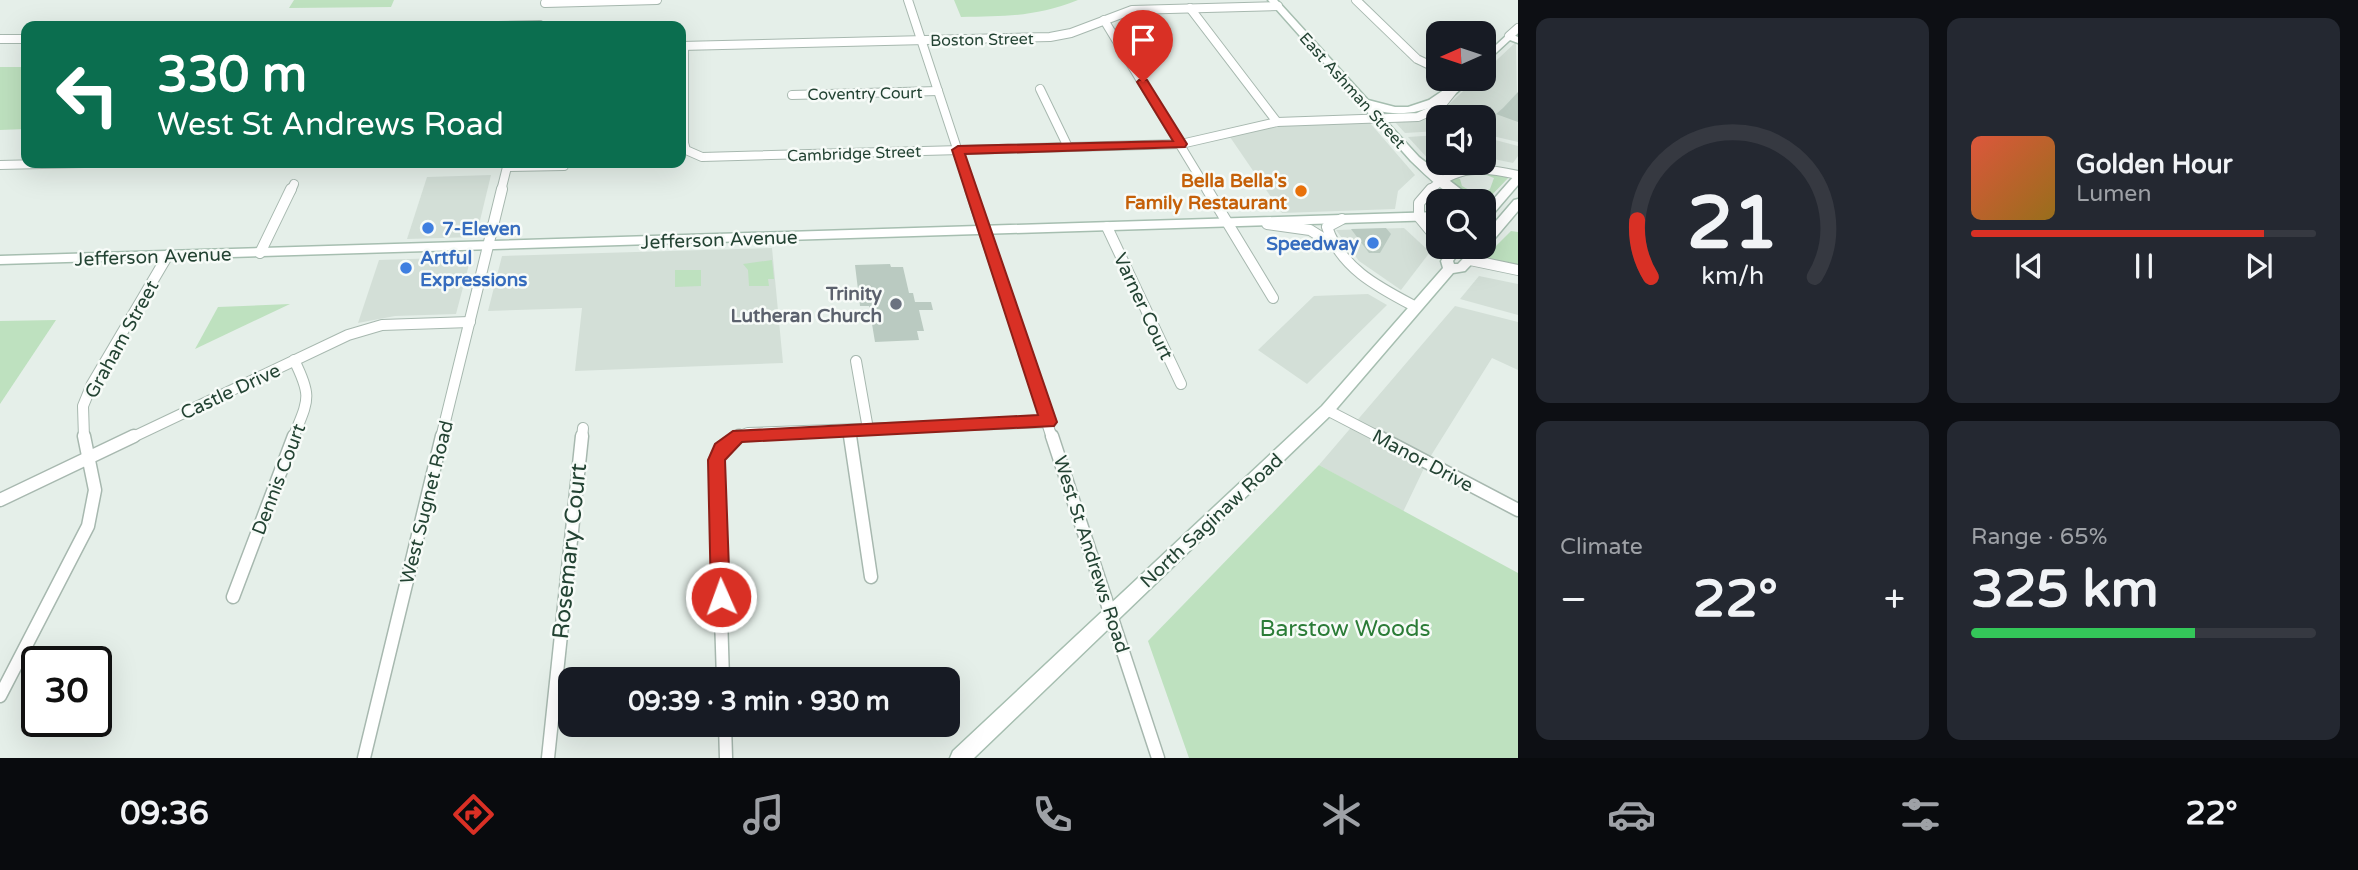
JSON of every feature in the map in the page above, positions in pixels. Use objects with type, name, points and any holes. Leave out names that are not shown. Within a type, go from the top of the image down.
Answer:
[{"type":"street","points":[[541,21],[546,1],[657,0]]},
{"type":"street","name":"West St Andrews Road","points":[[908,0],[1158,758]]},
{"type":"street","points":[[1356,0],[1417,59],[1426,63]]},
{"type":"street","name":"Boston Street","points":[[686,46],[1050,37],[1071,33],[1132,10],[1275,3]]},
{"type":"street","name":"East Ashman Street","points":[[1275,3],[1379,119],[1440,181],[1452,189]]},
{"type":"street","points":[[1190,8],[1277,122]]},
{"type":"street","points":[[1104,20],[1230,223],[1273,298]]},
{"type":"street","points":[[1496,51],[1513,38],[1518,28]]},
{"type":"street","points":[[0,39],[21,39]]},
{"type":"street","points":[[1040,89],[1068,147]]},
{"type":"street","name":"Coventry Court","points":[[792,95],[938,91]]},
{"type":"street","name":"Cambridge Street","points":[[1362,99],[1380,108],[1398,111],[1426,105],[1452,92]]},
{"type":"street","name":"Cambridge Street","points":[[686,146],[693,155],[1181,144],[1277,122],[1426,115],[1440,107],[1452,92]]},
{"type":"street","points":[[0,165],[21,164]]},
{"type":"street","points":[[1426,225],[1419,217],[1419,203],[1450,173],[1468,167],[1518,177]]},
{"type":"street","name":"West Sugnet Road","points":[[364,758],[506,168]]},
{"type":"street","points":[[1496,200],[1518,177]]},
{"type":"street","points":[[260,253],[294,184]]},
{"type":"street","points":[[1496,228],[1518,203]]},
{"type":"street","points":[[1496,215],[1518,224]]},
{"type":"street","name":"Jefferson Avenue","points":[[0,260],[1107,228],[1255,223],[1298,218],[1426,217]]},
{"type":"street","points":[[1504,218],[1518,218]]},
{"type":"street","points":[[1338,250],[1327,227],[1343,219]]},
{"type":"street","points":[[1255,223],[1310,230],[1338,250],[1367,278],[1416,307]]},
{"type":"street","name":"Varner Court","points":[[1107,228],[1181,384]]},
{"type":"street","name":"Graham Street","points":[[0,696],[88,526],[95,490],[82,429],[83,406],[92,384],[168,255]]},
{"type":"street","name":"North Saginaw Road","points":[[1448,259],[1449,269]]},
{"type":"street","points":[[1470,260],[1518,270]]},
{"type":"street","name":"North Saginaw Road","points":[[960,758],[1327,410],[1449,269],[1461,268],[1470,260]]},
{"type":"street","name":"Castle Drive","points":[[0,500],[294,360],[368,328],[398,324],[470,322]]},
{"type":"street","name":"Dennis Court","points":[[233,597],[308,399],[307,386],[294,360]]},
{"type":"street","points":[[856,361],[868,429]]},
{"type":"street","name":"Manor Drive","points":[[1327,410],[1518,510]]},
{"type":"street","points":[[723,667],[716,460],[721,449],[730,440],[748,433],[1049,422]]},
{"type":"street","name":"Rosemary Court","points":[[548,758],[583,428]]},
{"type":"street","points":[[849,430],[870,577]]},
{"type":"street","points":[[725,737],[726,758]]},
{"type":"shaded area","points":[[1516,42],[1518,142],[1496,137],[1496,105],[1448,105],[1463,91],[1496,91],[1496,61]]},
{"type":"shaded area","points":[[1426,117],[1426,132],[1405,133],[1395,122]]},
{"type":"shaded area","points":[[1370,123],[1415,175],[1398,191],[1395,209],[1282,213],[1230,137],[1285,125]]},
{"type":"shaded area","points":[[1426,136],[1426,157],[1408,137]]},
{"type":"shaded area","points":[[1496,140],[1518,146],[1518,156],[1513,163],[1496,159]]},
{"type":"shaded area","points":[[491,175],[476,237],[407,239],[427,177]]},
{"type":"shaded area","points":[[1404,228],[1426,248],[1426,257],[1401,290],[1359,261],[1336,230]]},
{"type":"shaded area","points":[[772,248],[783,363],[575,371],[582,308],[488,311],[502,256]]},
{"type":"shaded area","points":[[471,257],[456,314],[395,316],[358,323],[379,260]]},
{"type":"shaded area","points":[[1479,276],[1518,284],[1518,315],[1460,299]]},
{"type":"shaded area","points":[[1368,294],[1387,305],[1307,384],[1258,350],[1314,296]]},
{"type":"shaded area","points":[[1455,306],[1518,322],[1518,370],[1492,358],[1427,462],[1403,512],[1319,465]]},
{"type":"green space","points":[[294,0],[394,0],[391,7],[289,8]]},
{"type":"green space","points":[[954,0],[1078,0],[1034,13],[961,17]]},
{"type":"green space","points":[[0,67],[21,67],[21,129],[0,130]]},
{"type":"green space","points":[[1486,175],[1510,176],[1496,191],[1490,189],[1494,178]]},
{"type":"green space","points":[[1455,177],[1460,179],[1462,186],[1467,189],[1459,189],[1448,182]]},
{"type":"green space","points":[[1511,231],[1518,232],[1518,267],[1483,259],[1496,259],[1496,246]]},
{"type":"green space","points":[[772,260],[774,279],[768,279],[769,286],[749,286],[748,270],[743,264]]},
{"type":"green space","points":[[675,270],[701,270],[701,286],[675,287]]},
{"type":"green space","points":[[290,304],[195,349],[218,307]]},
{"type":"green space","points":[[56,320],[0,404],[0,321]]},
{"type":"green space","name":"Barstow Woods","points":[[1319,465],[1518,573],[1518,758],[1189,758],[1148,641]]},
{"type":"building","points":[[1518,92],[1518,122],[1496,114]]},
{"type":"building","name":"Speedway","points":[[1386,228],[1391,234],[1380,253],[1369,253],[1351,229]]},
{"type":"building","name":"Trinity Lutheran Church","points":[[890,264],[891,267],[903,267],[909,293],[913,293],[915,302],[931,302],[933,310],[919,310],[924,331],[917,331],[919,340],[875,342],[869,306],[860,306],[855,265]]},
{"type":"place","name":"Bella Bella's Family Restaurant","points":[[1301,191]]},
{"type":"place","name":"7-Eleven","points":[[428,228]]},
{"type":"place","name":"Speedway","points":[[1373,243]]},
{"type":"place","name":"Artful Expressions","points":[[406,268]]},
{"type":"place","name":"Trinity Lutheran Church","points":[[896,304]]},
{"type":"route","points":[[721,597],[716,460],[721,449],[730,440],[748,433],[1049,422],[958,150],[1181,144],[1143,82]]}]
